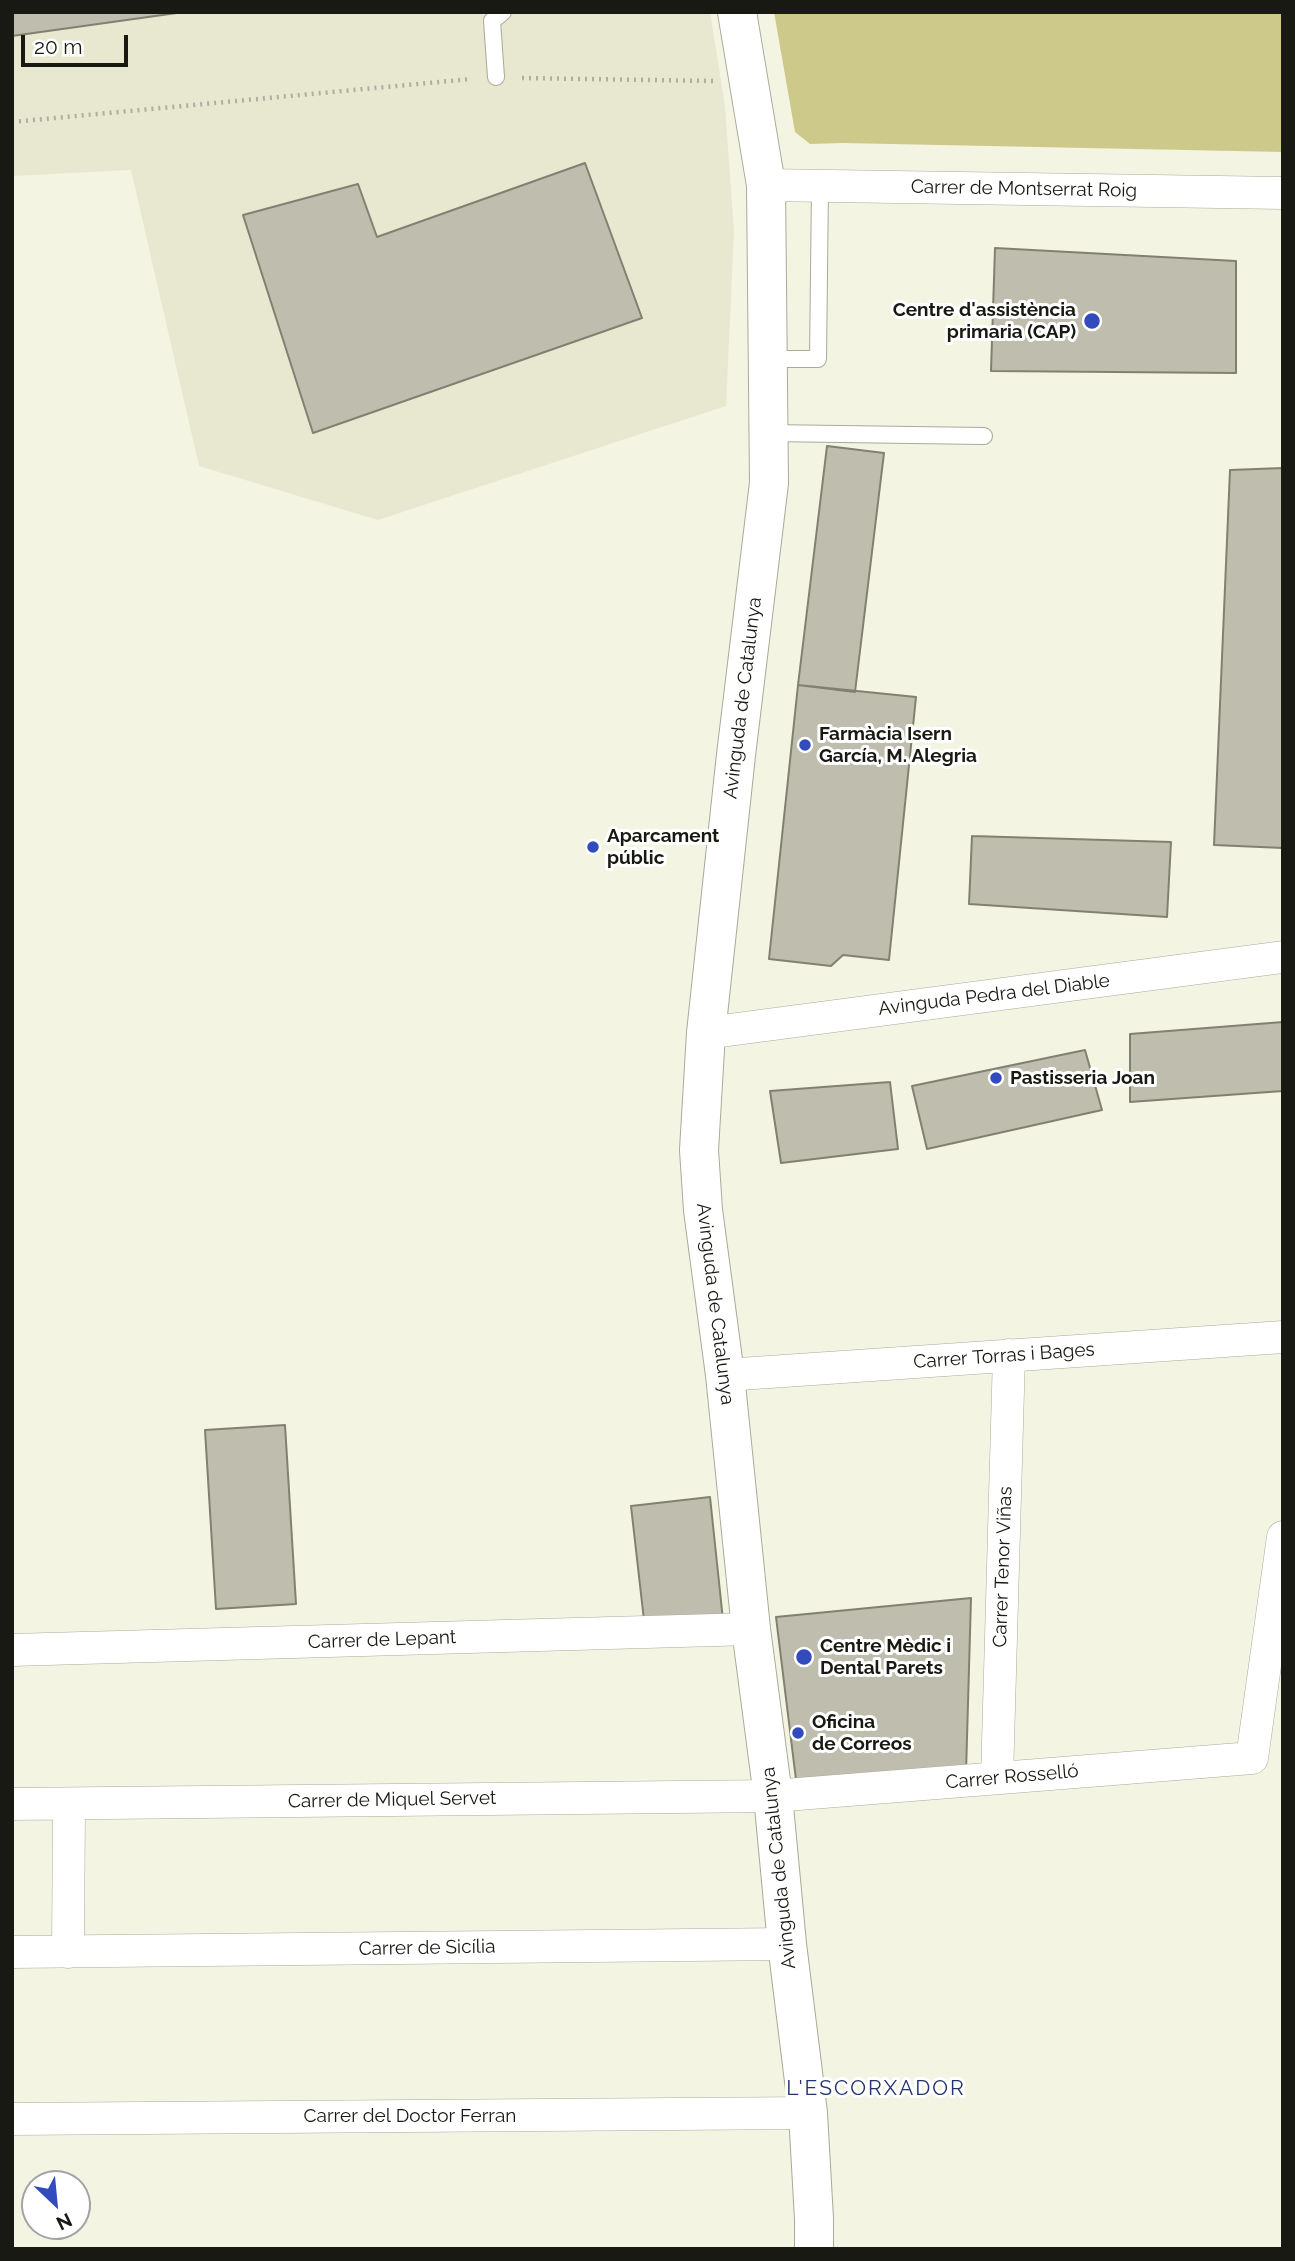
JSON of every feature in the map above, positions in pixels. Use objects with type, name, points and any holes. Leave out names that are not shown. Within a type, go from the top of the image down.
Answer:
[{"type":"street","name":"Avinguda de Catalunya","points":[[737,12],[766,185],[769,483],[706,1033],[699,1150],[703,1210],[725,1375],[751,1629],[773,1796],[787,1944],[808,2113],[814,2249]]},
{"type":"street","name":"Carrer de Montserrat Roig","points":[[766,185],[1283,193]]},
{"type":"street","name":"Avinguda Pedra del Diable","points":[[706,1033],[1283,957]]},
{"type":"street","name":"Carrer Torras i Bages","points":[[725,1375],[1283,1337]]},
{"type":"street","name":"Carrer Tenor Viñas","points":[[997,1778],[1009,1355]]},
{"type":"street","name":"Carrer Rosselló","points":[[773,1796],[1252,1758],[1283,1537]]},
{"type":"street","name":"Carrer de Lepant","points":[[12,1650],[751,1629]]},
{"type":"street","name":"Carrer de Miquel Servet","points":[[12,1804],[773,1796]]},
{"type":"street","points":[[68,1952],[69,1804]]},
{"type":"street","name":"Carrer de Sicília","points":[[12,1952],[787,1944]]},
{"type":"street","name":"Carrer del Doctor Ferran","points":[[12,2119],[808,2113]]},
{"type":"lane","points":[[496,77],[492,20],[503,12]]},
{"type":"lane","points":[[768,359],[818,359],[820,186]]},
{"type":"lane","points":[[769,433],[984,436]]},
{"type":"path","points":[[12,122],[496,77],[749,82]]},
{"type":"shaded area","points":[[12,12],[710,12],[725,106],[734,232],[726,406],[378,520],[199,466],[131,170],[12,176]]},
{"type":"shaded area","points":[[774,12],[1283,12],[1283,152],[810,144],[795,132]]},
{"type":"building","points":[[12,12],[184,12],[12,36]]},
{"type":"building","points":[[585,163],[642,318],[313,433],[243,215],[358,184],[377,237]]},
{"type":"building","points":[[995,248],[1236,261],[1236,373],[991,371]]},
{"type":"building","points":[[827,446],[884,453],[855,692],[798,685]]},
{"type":"building","points":[[1283,468],[1283,848],[1214,845],[1230,470]]},
{"type":"building","points":[[798,685],[916,697],[889,960],[843,955],[831,966],[769,959]]},
{"type":"building","points":[[972,836],[1171,842],[1167,917],[969,904]]},
{"type":"building","points":[[1283,1022],[1283,1091],[1130,1102],[1130,1034]]},
{"type":"building","points":[[1085,1050],[1102,1110],[927,1149],[912,1086]]},
{"type":"building","points":[[890,1082],[898,1149],[781,1163],[770,1091]]},
{"type":"building","points":[[285,1425],[296,1604],[216,1609],[205,1430]]},
{"type":"building","points":[[710,1497],[723,1620],[645,1629],[631,1506]]},
{"type":"building","points":[[971,1598],[966,1773],[797,1788],[776,1617]]},
{"type":"place","name":"Centre d'assistència primaria (CAP)","points":[[1092,321]]},
{"type":"place","name":"Farmàcia Isern García, M. Alegria","points":[[805,745]]},
{"type":"place","name":"Aparcament públic","points":[[593,847]]},
{"type":"place","name":"Pastisseria Joan","points":[[996,1078]]},
{"type":"place","name":"Centre Mèdic i Dental Parets","points":[[804,1657]]},
{"type":"place","name":"Oficina de Correos","points":[[798,1733]]},
{"type":"district","name":"L'ESCORXADOR","points":[[876,2089]]}]
